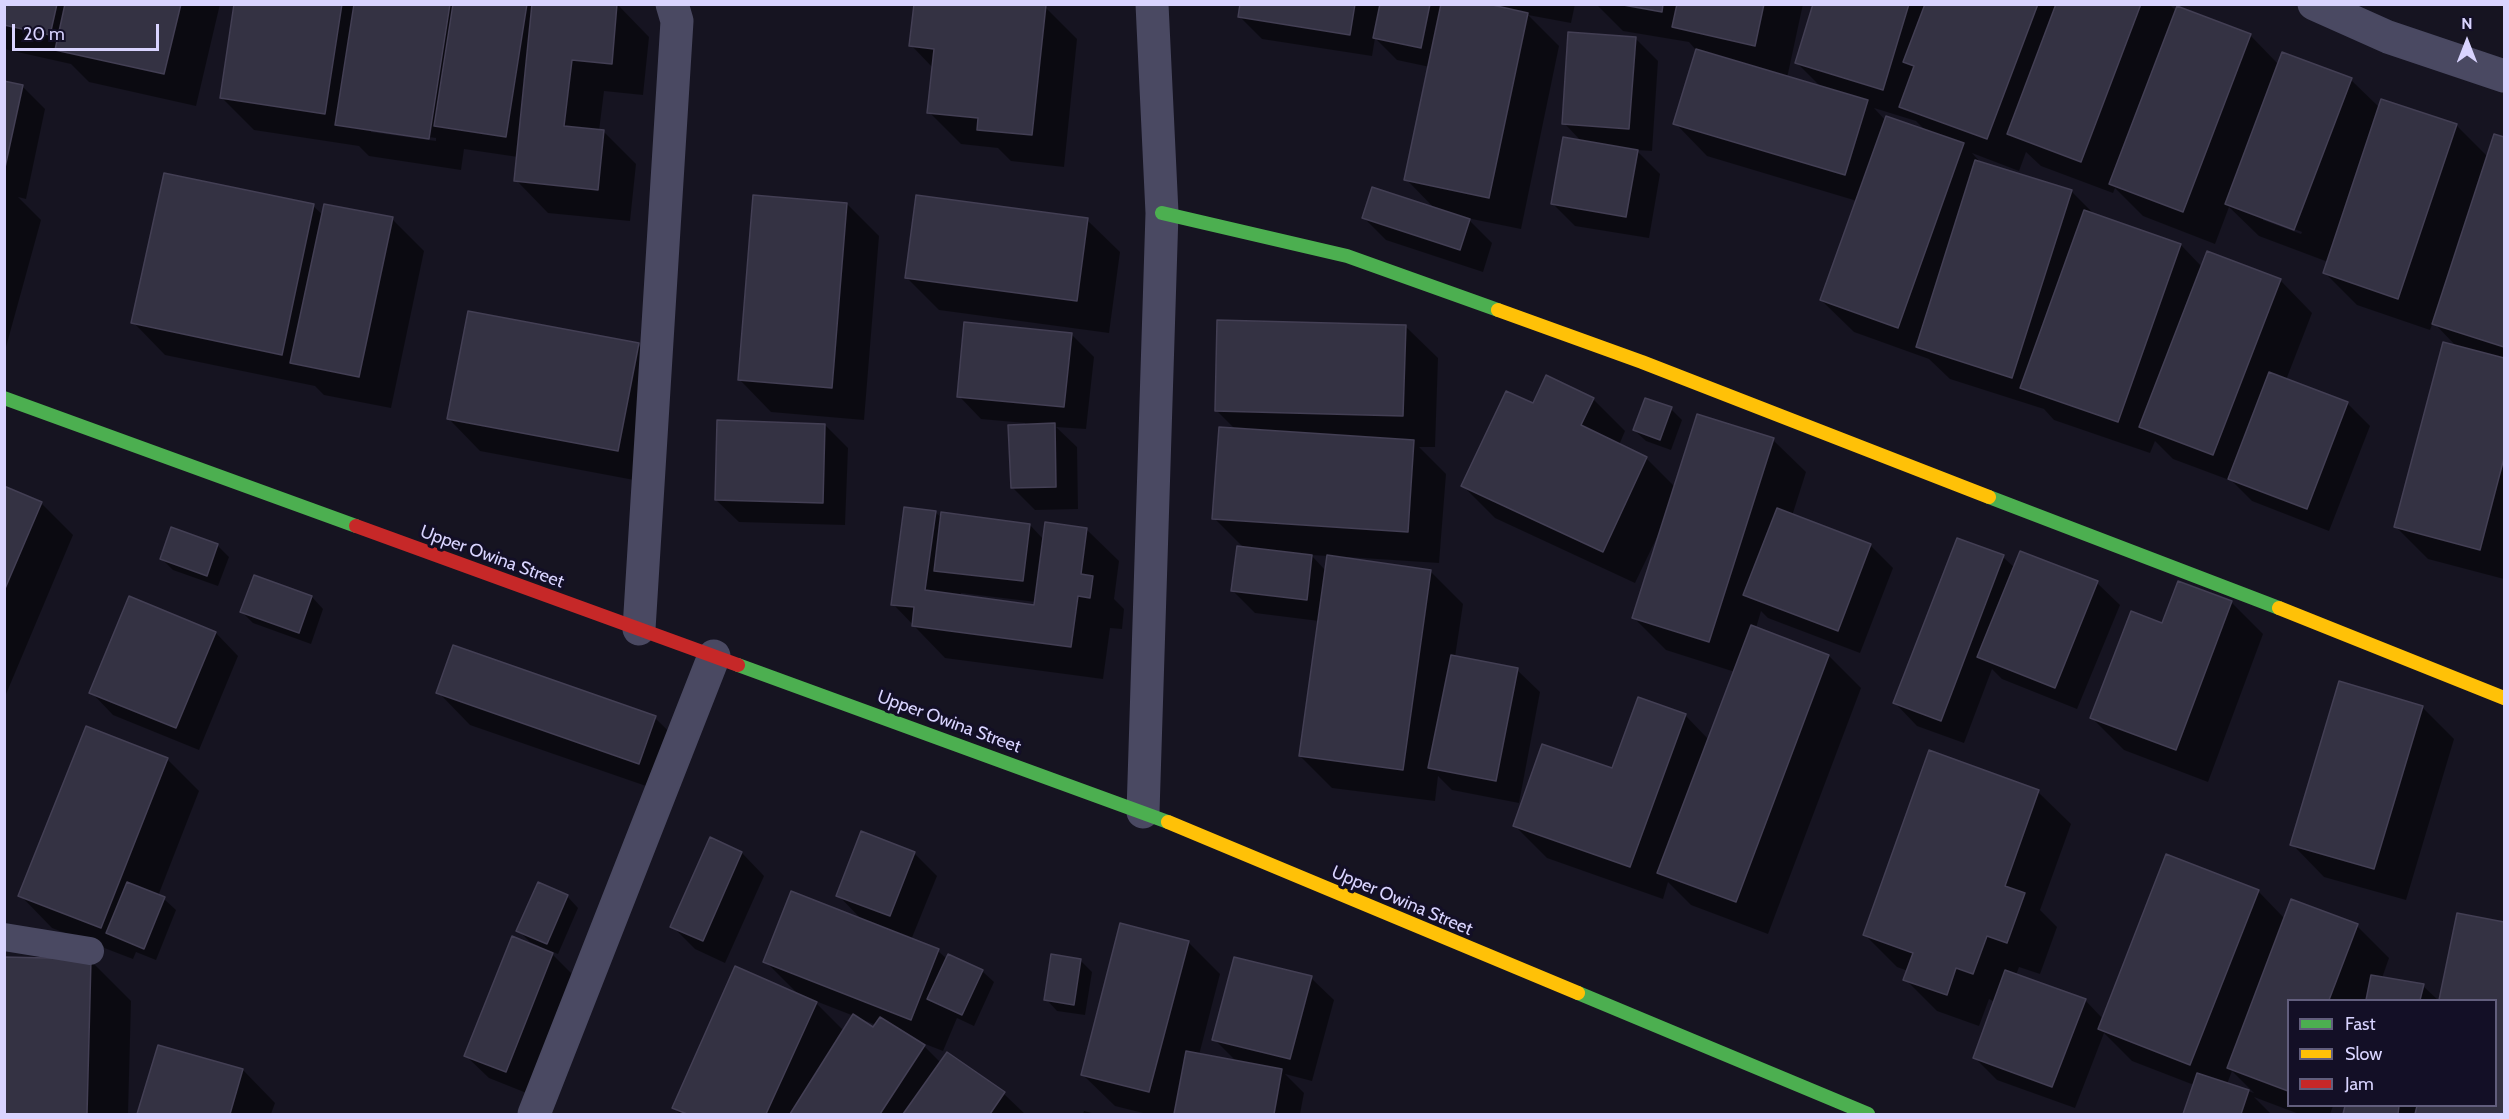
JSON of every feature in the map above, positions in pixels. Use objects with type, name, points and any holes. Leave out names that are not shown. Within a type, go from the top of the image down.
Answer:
[{"type":"street","points":[[639,629],[677,21],[672,4]]},
{"type":"street","points":[[1143,812],[1162,213],[1152,4]]},
{"type":"street","points":[[2314,4],[2388,37],[2505,76]]},
{"type":"street","points":[[1162,213],[1347,256],[1642,362],[1964,488],[2220,584],[2505,698]]},
{"type":"street","name":"Upper Owina Street","points":[[4,398],[1143,812],[1868,1114]]},
{"type":"street","points":[[534,1114],[714,656]]},
{"type":"lane","points":[[4,938],[90,951]]},
{"type":"building","points":[[4,4],[57,4],[50,35],[4,25]]},
{"type":"building","points":[[65,4],[181,4],[164,74],[55,50]]},
{"type":"building","points":[[234,4],[342,4],[325,114],[220,98]]},
{"type":"building","points":[[354,4],[450,4],[429,139],[335,125]]},
{"type":"building","points":[[453,4],[527,4],[506,137],[434,126]]},
{"type":"building","points":[[532,4],[617,4],[612,64],[572,60],[564,126],[604,130],[598,190],[514,181]]},
{"type":"building","points":[[914,4],[1046,5],[1032,135],[977,130],[978,118],[927,113],[934,49],[909,46]]},
{"type":"building","points":[[1240,4],[1355,4],[1350,35],[1238,17]]},
{"type":"building","points":[[1380,4],[1430,4],[1421,48],[1373,38]]},
{"type":"building","points":[[1441,4],[1488,4],[1528,13],[1489,198],[1404,180]]},
{"type":"building","points":[[1618,4],[1663,4],[1662,12]]},
{"type":"building","points":[[1677,4],[1764,4],[1755,46],[1672,27]]},
{"type":"building","points":[[1813,4],[1909,4],[1883,90],[1795,63]]},
{"type":"building","points":[[1925,4],[2038,4],[1987,139],[1899,107],[1914,66],[1903,62]]},
{"type":"building","points":[[2056,4],[2141,4],[2081,162],[2007,134]]},
{"type":"building","points":[[2177,6],[2251,34],[2183,212],[2109,184]]},
{"type":"building","points":[[1568,32],[1636,37],[1629,129],[1562,124]]},
{"type":"building","points":[[1696,49],[1868,100],[1845,175],[1673,124]]},
{"type":"building","points":[[2282,52],[2352,78],[2294,230],[2225,204]]},
{"type":"building","points":[[4,81],[23,85],[4,172]]},
{"type":"building","points":[[2381,99],[2457,124],[2398,299],[2323,273]]},
{"type":"building","points":[[1886,116],[1964,143],[1898,328],[1820,300]]},
{"type":"building","points":[[2494,134],[2504,137],[2504,347],[2432,324]]},
{"type":"building","points":[[1563,137],[1638,150],[1626,217],[1551,204]]},
{"type":"building","points":[[1975,160],[2072,190],[2012,378],[1916,347]]},
{"type":"building","points":[[164,173],[314,204],[282,355],[131,323]]},
{"type":"building","points":[[1372,187],[1470,219],[1460,250],[1362,218]]},
{"type":"building","points":[[753,195],[847,203],[832,388],[738,380]]},
{"type":"building","points":[[916,195],[1088,218],[1077,301],[905,278]]},
{"type":"building","points":[[324,204],[393,217],[359,377],[290,363]]},
{"type":"building","points":[[2084,210],[2181,244],[2118,422],[2020,388]]},
{"type":"building","points":[[2207,251],[2281,279],[2213,455],[2139,427]]},
{"type":"building","points":[[468,311],[639,343],[618,451],[447,419]]},
{"type":"building","points":[[1217,320],[1406,325],[1403,416],[1215,411]]},
{"type":"building","points":[[964,322],[1072,333],[1064,407],[957,397]]},
{"type":"building","points":[[2443,342],[2504,358],[2504,458],[2480,550],[2394,527]]},
{"type":"building","points":[[2269,372],[2348,402],[2307,509],[2228,479]]},
{"type":"building","points":[[1546,375],[1594,398],[1581,425],[1647,457],[1603,552],[1461,486],[1506,391],[1533,403]]},
{"type":"building","points":[[1645,398],[1672,407],[1660,440],[1633,430]]},
{"type":"building","points":[[1697,414],[1774,438],[1709,642],[1632,618]]},
{"type":"building","points":[[717,420],[825,424],[823,503],[715,500]]},
{"type":"building","points":[[1055,423],[1056,487],[1011,488],[1008,425]]},
{"type":"building","points":[[1219,427],[1414,440],[1408,532],[1212,519]]},
{"type":"building","points":[[4,486],[42,502],[4,591]]},
{"type":"building","points":[[904,507],[936,511],[925,590],[1034,605],[1045,522],[1087,528],[1081,574],[1093,576],[1090,598],[1078,596],[1071,647],[912,626],[914,607],[891,605]]},
{"type":"building","points":[[1777,508],[1871,544],[1838,631],[1743,595]]},
{"type":"building","points":[[941,512],[1030,524],[1023,581],[934,571]]},
{"type":"building","points":[[171,527],[218,544],[207,576],[160,559]]},
{"type":"building","points":[[1957,538],[2004,555],[1941,721],[1893,703]]},
{"type":"building","points":[[1237,546],[1312,555],[1307,600],[1231,591]]},
{"type":"building","points":[[2020,551],[2098,581],[2055,688],[1977,657]]},
{"type":"building","points":[[1327,555],[1431,570],[1403,770],[1299,756]]},
{"type":"building","points":[[254,575],[312,596],[299,633],[240,612]]},
{"type":"building","points":[[2178,581],[2232,601],[2176,750],[2090,718],[2131,611],[2162,623]]},
{"type":"building","points":[[129,596],[216,632],[176,728],[89,693]]},
{"type":"building","points":[[1751,625],[1829,655],[1736,902],[1657,873]]},
{"type":"building","points":[[453,645],[656,716],[639,764],[436,693]]},
{"type":"building","points":[[1451,655],[1518,668],[1496,781],[1428,768]]},
{"type":"building","points":[[2339,681],[2423,706],[2374,869],[2290,845]]},
{"type":"building","points":[[1638,697],[1686,714],[1630,867],[1513,826],[1542,744],[1612,768]]},
{"type":"building","points":[[86,726],[168,758],[101,928],[18,896]]},
{"type":"building","points":[[1929,750],[2039,790],[2005,886],[2025,893],[2007,943],[1987,936],[1973,974],[1956,968],[1947,995],[1903,980],[1913,953],[1863,935]]},
{"type":"building","points":[[861,831],[915,852],[890,916],[836,896]]},
{"type":"building","points":[[710,837],[742,852],[703,941],[670,927]]},
{"type":"building","points":[[2166,854],[2259,890],[2190,1065],[2098,1029]]},
{"type":"building","points":[[127,882],[165,897],[144,949],[106,933]]},
{"type":"building","points":[[538,882],[568,895],[547,944],[516,931]]},
{"type":"building","points":[[791,891],[939,949],[911,1020],[763,962]]},
{"type":"building","points":[[2291,899],[2358,924],[2329,999],[2287,999],[2287,1091],[2227,1068]]},
{"type":"building","points":[[2457,913],[2504,922],[2504,1114],[2415,1114],[2417,1107],[2497,1107],[2497,999],[2439,999]]},
{"type":"building","points":[[1120,923],[1189,941],[1149,1092],[1081,1075]]},
{"type":"building","points":[[512,936],[553,953],[506,1072],[464,1056]]},
{"type":"building","points":[[948,954],[983,970],[962,1015],[927,999]]},
{"type":"building","points":[[1051,954],[1081,959],[1074,1005],[1044,1000]]},
{"type":"building","points":[[4,957],[91,959],[87,1114],[4,1114]]},
{"type":"building","points":[[1234,957],[1312,976],[1290,1059],[1212,1040]]},
{"type":"building","points":[[735,966],[817,1002],[766,1114],[687,1114],[672,1108]]},
{"type":"building","points":[[2005,970],[2086,999],[2052,1087],[1973,1058]]},
{"type":"building","points":[[2371,975],[2424,984],[2420,999],[2366,999]]},
{"type":"building","points":[[853,1014],[873,1027],[880,1017],[925,1045],[880,1114],[790,1114]]},
{"type":"building","points":[[158,1045],[243,1069],[230,1114],[137,1114]]},
{"type":"building","points":[[1186,1051],[1282,1069],[1274,1114],[1174,1114]]},
{"type":"building","points":[[947,1052],[1005,1092],[990,1114],[903,1114]]},
{"type":"building","points":[[2197,1073],[2249,1090],[2241,1114],[2183,1114]]},
{"type":"building","points":[[2345,1107],[2399,1107],[2398,1114],[2343,1114]]},
{"type":"traffic: fast","points":[[1162,213],[1347,256],[1498,310]]},
{"type":"traffic: fast","points":[[4,398],[356,526]]},
{"type":"traffic: fast","points":[[1989,497],[2279,608]]},
{"type":"traffic: fast","points":[[738,665],[1168,822]]},
{"type":"traffic: fast","points":[[1578,993],[1868,1114]]},
{"type":"traffic: slow","points":[[1498,310],[1642,362],[1989,497]]},
{"type":"traffic: slow","points":[[2279,608],[2504,698]]},
{"type":"traffic: slow","points":[[1168,822],[1578,993]]},
{"type":"traffic: jam","points":[[356,526],[738,665]]}]
